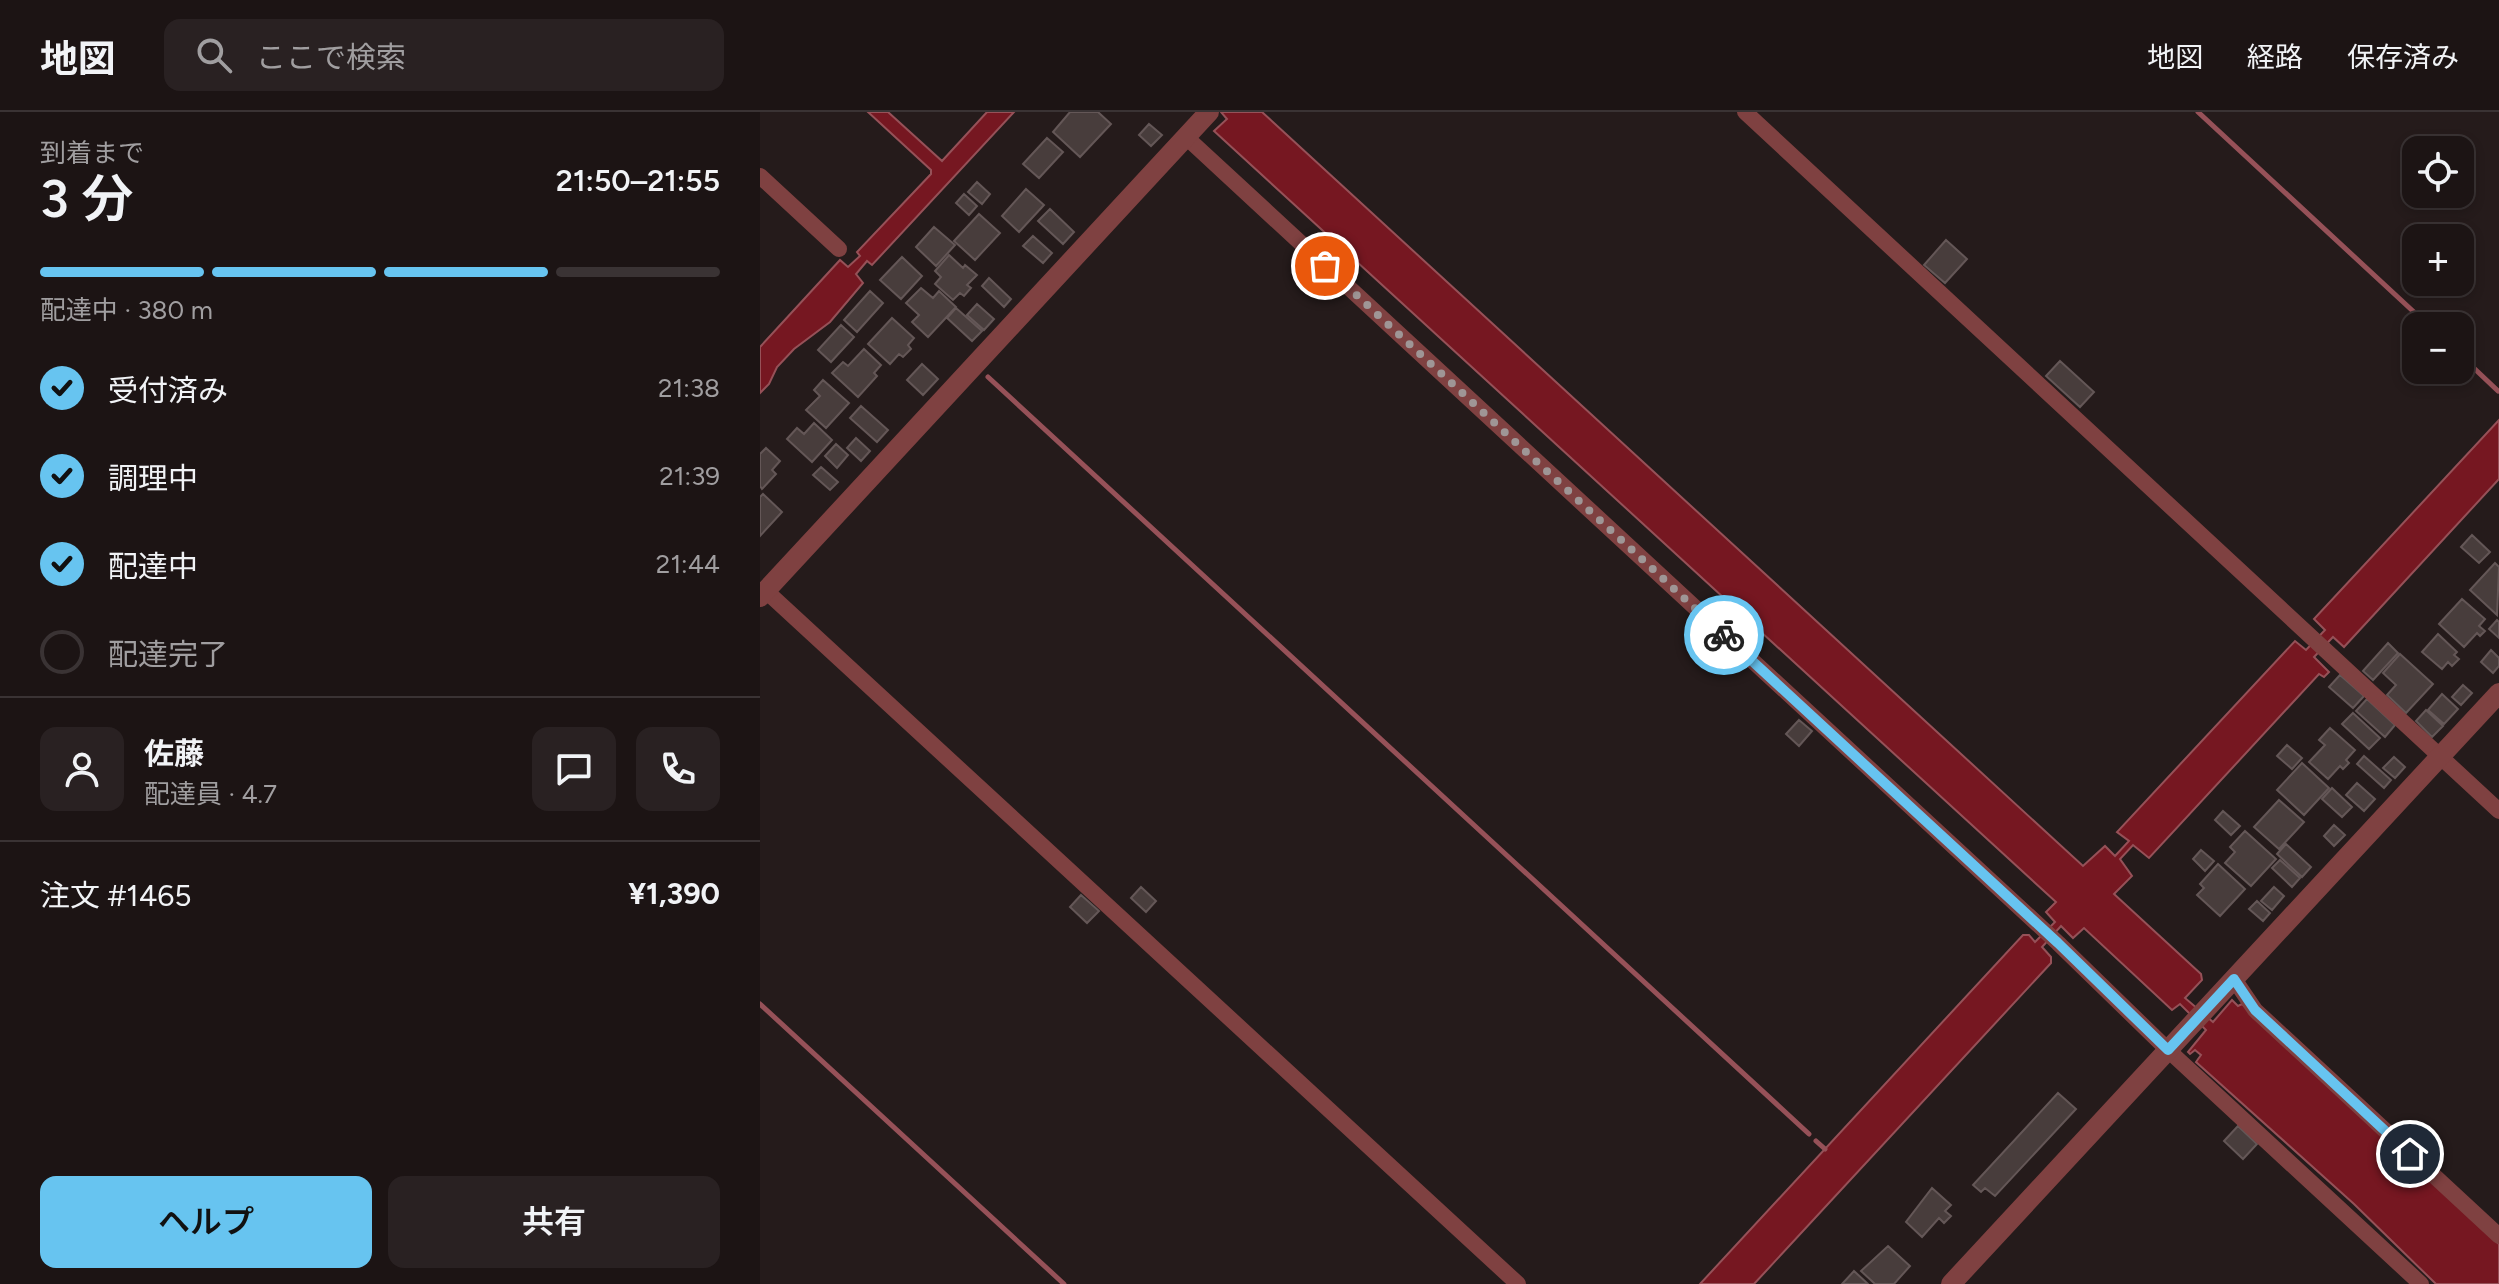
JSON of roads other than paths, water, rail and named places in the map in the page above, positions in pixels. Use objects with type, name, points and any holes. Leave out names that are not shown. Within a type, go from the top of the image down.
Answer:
[{"type":"street","points":[[1745,112],[2499,811]]},
{"type":"street","points":[[1208,113],[763,594],[1518,1284]]},
{"type":"street","points":[[1186,137],[2058,943],[2168,1050],[2421,1284]]},
{"type":"street","points":[[760,176],[839,249]]},
{"type":"street","points":[[1951,1284],[2499,693]]},
{"type":"street","points":[[2234,979],[2255,1010],[2499,1236]]},
{"type":"waterway","points":[[2198,112],[2414,312]]},
{"type":"waterway","points":[[2474,368],[2498,391]]},
{"type":"waterway","points":[[988,377],[1809,1134]]},
{"type":"waterway","points":[[760,1004],[1064,1284]]},
{"type":"waterway","points":[[1816,1141],[1825,1149]]}]
